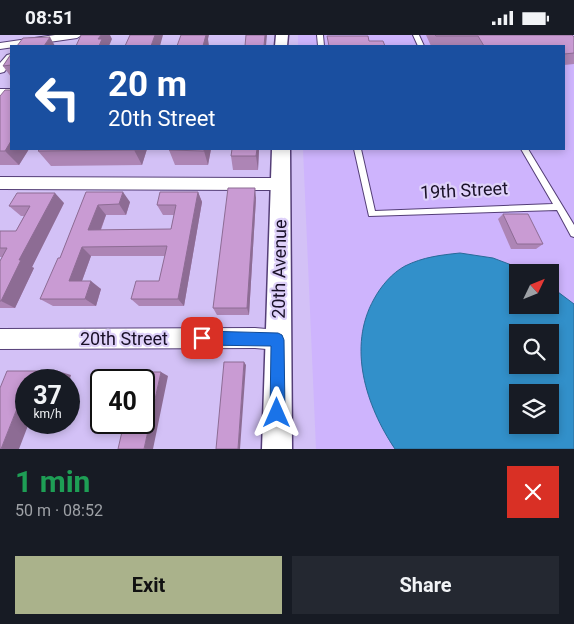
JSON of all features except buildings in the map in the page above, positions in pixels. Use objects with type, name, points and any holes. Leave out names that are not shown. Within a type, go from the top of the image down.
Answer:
[{"type":"street","points":[[22,44],[77,35]]},
{"type":"street","points":[[0,70],[10,58]]},
{"type":"street","name":"20th Avenue","points":[[277,449],[281,150]]},
{"type":"street","points":[[0,183],[281,184]]},
{"type":"street","name":"20th Street","points":[[0,339],[255,338],[278,340]]},
{"type":"lane","name":"19th Street","points":[[357,150],[372,214],[559,207]]},
{"type":"lane","points":[[526,150],[574,233]]},
{"type":"shaded area","points":[[298,35],[574,35],[574,449],[316,449],[303,150],[565,150],[565,45],[298,45]]},
{"type":"water","points":[[460,253],[493,258],[509,264],[509,314],[559,314],[559,293],[574,304],[574,449],[395,449],[368,395],[361,356],[366,317],[380,289],[391,276],[412,263],[425,258]]},
{"type":"route","points":[[202,338],[278,340],[277,413]]}]
